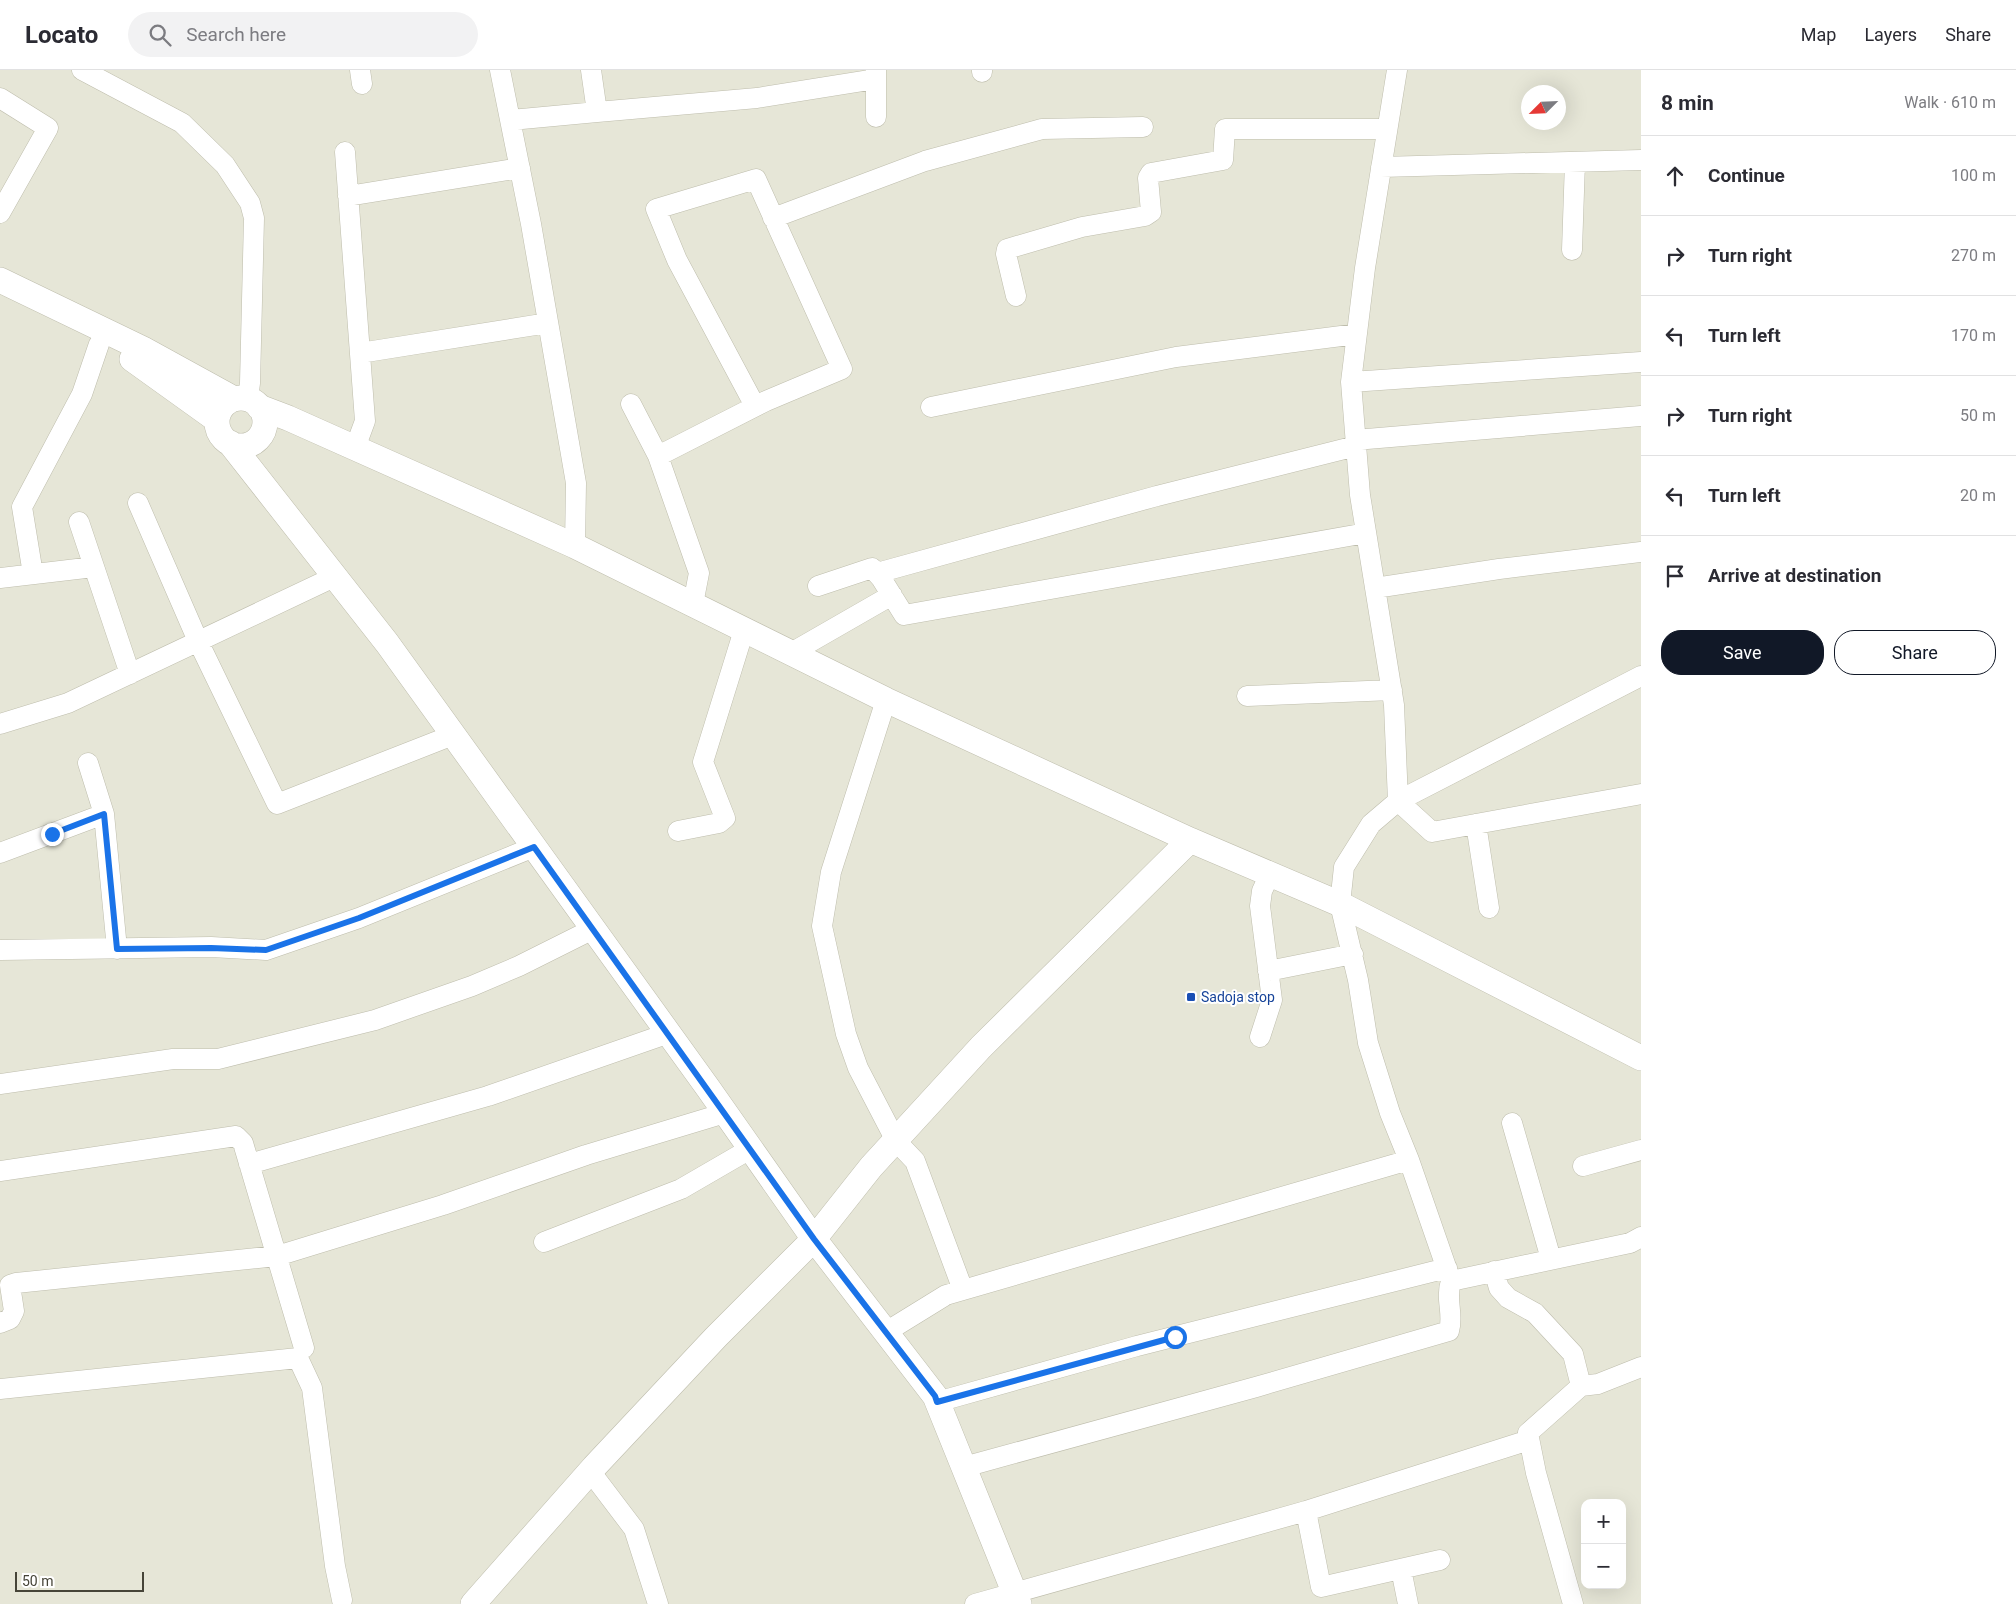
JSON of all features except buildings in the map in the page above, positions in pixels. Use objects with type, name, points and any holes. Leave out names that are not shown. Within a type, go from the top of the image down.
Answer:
[{"type":"street","points":[[82,70],[182,124],[225,165],[250,203],[254,218],[250,383],[247,402]]},
{"type":"street","points":[[500,70],[520,168],[576,483],[575,546]]},
{"type":"street","points":[[592,70],[597,112]]},
{"type":"street","points":[[1397,70],[1380,167],[1351,382],[1366,533],[1392,690],[1398,801],[1432,832],[1641,794]]},
{"type":"street","points":[[511,120],[757,98],[876,74],[876,117]]},
{"type":"street","points":[[0,98],[48,128],[0,213]]},
{"type":"street","points":[[773,218],[925,161],[1042,130],[1143,127]]},
{"type":"street","points":[[1016,296],[1006,254],[1007,249],[1082,227],[1145,216],[1151,212],[1148,178],[1152,173],[1222,160],[1224,129],[1387,129]]},
{"type":"street","points":[[345,152],[365,421],[355,448]]},
{"type":"street","points":[[1380,167],[1641,160]]},
{"type":"street","points":[[1572,250],[1575,162]]},
{"type":"street","points":[[348,196],[520,168]]},
{"type":"street","points":[[658,456],[755,406],[842,369],[756,179],[656,209],[677,260],[755,406]]},
{"type":"street","points":[[0,280],[140,355],[575,546],[886,700],[1190,840],[1340,904],[1641,1058]]},
{"type":"street","points":[[0,298],[99,344],[140,355],[217,420]]},
{"type":"street","points":[[360,353],[548,323]]},
{"type":"street","points":[[931,407],[1176,357],[1357,334]]},
{"type":"street","points":[[33,574],[22,507],[82,394],[99,344]]},
{"type":"street","points":[[1351,382],[1641,362]]},
{"type":"street","points":[[247,402],[222,407],[217,420],[220,433],[230,443],[387,643],[726,1113],[814,1239],[937,1402],[1017,1598]]},
{"type":"street","points":[[230,443],[250,444],[261,434],[264,420],[247,402]]},
{"type":"street","points":[[631,404],[658,456],[699,573],[693,604]]},
{"type":"street","points":[[877,573],[1356,443],[1641,416]]},
{"type":"street","points":[[138,504],[198,641],[277,804],[454,735]]},
{"type":"street","points":[[79,522],[130,674]]},
{"type":"street","points":[[818,586],[872,568],[904,615],[1366,533]]},
{"type":"street","points":[[1375,588],[1499,569],[1641,552]]},
{"type":"street","points":[[0,578],[94,566]]},
{"type":"street","points":[[0,724],[68,703],[334,577]]},
{"type":"street","points":[[791,653],[892,595]]},
{"type":"street","points":[[678,831],[720,823],[725,818],[703,762],[744,630]]},
{"type":"street","points":[[964,1467],[1256,1387],[1449,1331],[1451,1323],[1447,1293],[1449,1275],[1409,1160],[1390,1113],[1368,1043],[1352,954],[1340,904],[1344,867],[1371,824],[1398,801],[1641,676]]},
{"type":"street","points":[[1247,696],[1392,690]]},
{"type":"street","points":[[886,700],[831,872],[822,926],[846,1034],[858,1068],[896,1141],[915,1161],[962,1290]]},
{"type":"street","points":[[88,763],[104,814],[117,949]]},
{"type":"street","points":[[0,853],[104,814]]},
{"type":"street","points":[[1476,824],[1489,908]]},
{"type":"street","points":[[473,1604],[590,1471],[716,1337],[814,1239],[871,1167],[981,1047],[1190,840]]},
{"type":"street","points":[[0,950],[211,948],[247,950],[274,948],[359,918],[534,847]]},
{"type":"street","points":[[1260,1037],[1272,1000],[1260,906],[1262,891],[1270,874]]},
{"type":"street","points":[[0,1084],[172,1059],[218,1059],[375,1020],[472,986],[519,966],[593,929]]},
{"type":"street","points":[[1268,971],[1352,954]]},
{"type":"street","points":[[249,1164],[488,1096],[669,1034]]},
{"type":"street","points":[[0,1323],[10,1319],[14,1312],[10,1285],[16,1283],[277,1256],[443,1205],[586,1156],[726,1113]]},
{"type":"street","points":[[1512,1123],[1551,1259]]},
{"type":"street","points":[[0,1171],[236,1136],[240,1139],[249,1164],[304,1348]]},
{"type":"street","points":[[544,1242],[681,1189],[750,1149]]},
{"type":"street","points":[[1583,1166],[1641,1150]]},
{"type":"street","points":[[886,1332],[946,1295],[1409,1160]]},
{"type":"street","points":[[937,1402],[1137,1346],[1449,1275],[1494,1271],[1630,1243],[1641,1237]]},
{"type":"street","points":[[1494,1271],[1499,1288],[1508,1298],[1535,1313],[1573,1354],[1581,1386]]},
{"type":"street","points":[[0,1388],[298,1358],[312,1388],[342,1600]]},
{"type":"street","points":[[1573,1604],[1536,1473],[1528,1433],[1581,1386],[1598,1384],[1641,1368]]},
{"type":"street","points":[[975,1604],[1017,1598],[1529,1440]]},
{"type":"street","points":[[590,1471],[634,1529],[658,1604]]},
{"type":"street","points":[[1306,1510],[1321,1587],[1440,1560]]},
{"type":"street","points":[[1401,1569],[1408,1604]]},
{"type":"shaded area","points":[[0,70],[1641,70],[1641,1604],[0,1604]]},
{"type":"place","name":"Sadoja stop","points":[[1191,997]]},
{"type":"route","points":[[52,834],[104,814],[117,949],[211,948],[266,950],[359,918],[534,847],[708,1088],[814,1239],[935,1396],[937,1402],[1175,1337]]}]
